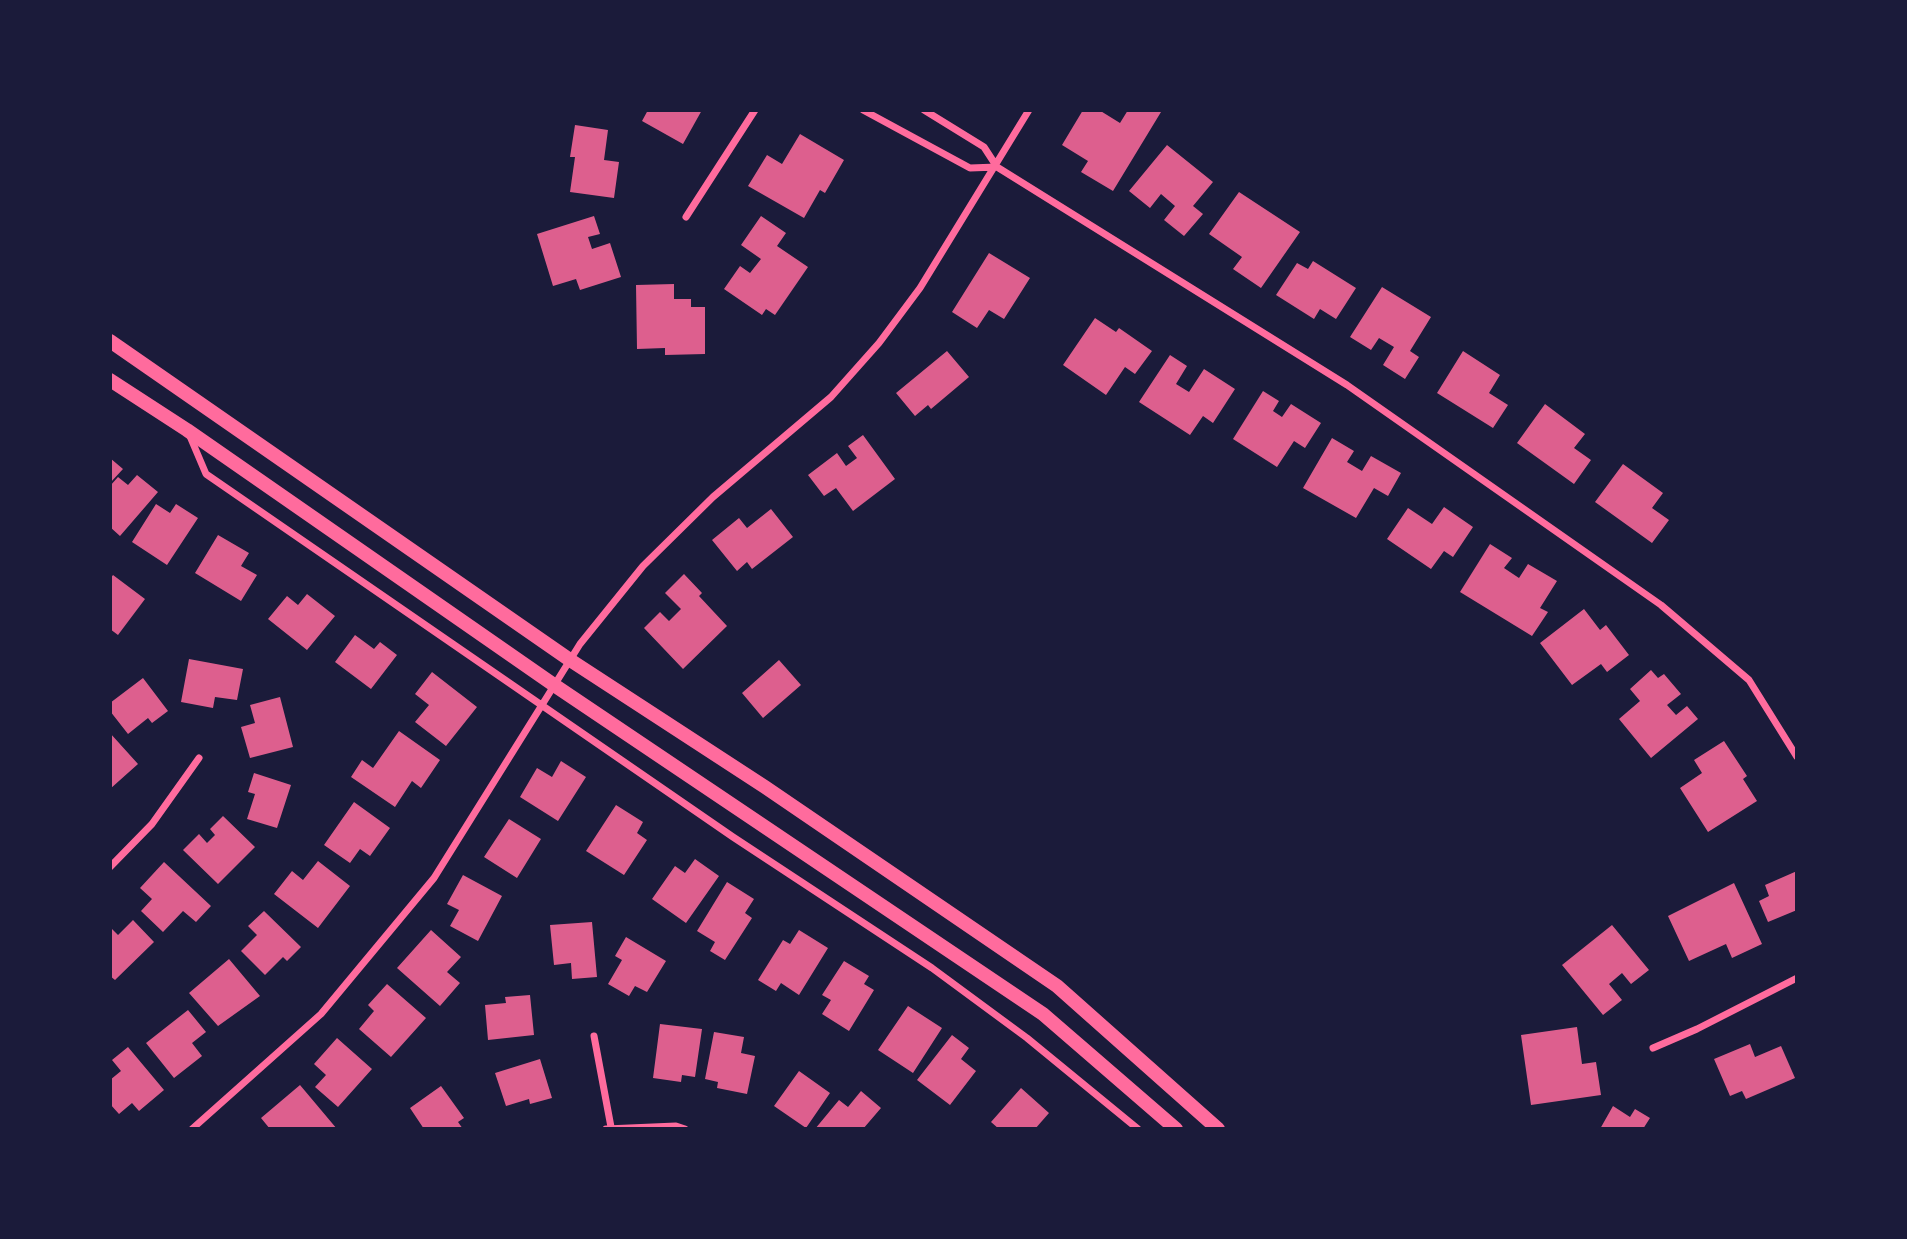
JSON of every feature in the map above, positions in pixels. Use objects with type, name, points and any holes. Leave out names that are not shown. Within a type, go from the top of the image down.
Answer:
[{"type":"main road","points":[[110,341],[570,660],[765,787],[1057,986],[1218,1129]]},
{"type":"main road","points":[[110,380],[187,430],[554,685],[1042,1014],[1176,1129]]},
{"type":"street","points":[[686,218],[755,110]]},
{"type":"street","points":[[863,110],[970,167],[997,167]]},
{"type":"street","points":[[924,110],[984,147],[997,167],[1347,385],[1661,606],[1749,680],[1797,757]]},
{"type":"street","points":[[191,1129],[321,1014],[433,878],[584,638],[643,566],[713,497],[831,397],[879,343],[920,288],[997,167],[1029,110]]},
{"type":"street","points":[[187,430],[206,474],[733,837],[932,968],[1027,1038],[1138,1129]]},
{"type":"street","points":[[110,867],[152,824],[199,758]]},
{"type":"street","points":[[1653,1048],[1697,1030],[1797,978]]},
{"type":"street","points":[[594,1036],[609,1128],[676,1126],[685,1129]]},
{"type":"building","points":[[648,110],[702,110],[683,144],[642,121]]},
{"type":"building","points":[[1083,110],[1099,110],[1120,123],[1128,110],[1161,112],[1113,191],[1081,172],[1088,161],[1062,145]]},
{"type":"building","points":[[575,125],[608,130],[604,160],[619,162],[614,198],[570,192],[575,157],[570,157]]},
{"type":"building","points":[[800,134],[844,160],[825,193],[820,190],[804,218],[748,186],[767,155],[782,164]]},
{"type":"building","points":[[1167,145],[1213,182],[1193,206],[1203,214],[1184,236],[1164,220],[1175,206],[1161,194],[1150,208],[1129,191]]},
{"type":"building","points":[[1239,192],[1300,232],[1261,288],[1233,269],[1242,257],[1209,234]]},
{"type":"building","points":[[594,216],[600,234],[588,237],[592,249],[610,243],[621,277],[580,290],[576,279],[553,286],[537,234]]},
{"type":"building","points":[[761,216],[786,233],[777,246],[808,267],[775,315],[766,309],[762,315],[724,289],[740,266],[750,273],[761,259],[741,245]]},
{"type":"building","points":[[989,253],[1030,278],[1004,319],[989,310],[977,328],[952,312]]},
{"type":"building","points":[[1313,261],[1356,288],[1336,319],[1320,309],[1314,319],[1276,295],[1297,263],[1308,269]]},
{"type":"building","points":[[674,284],[674,299],[691,299],[691,307],[705,307],[705,354],[665,355],[665,348],[637,349],[636,285]]},
{"type":"building","points":[[1382,287],[1431,317],[1410,351],[1419,357],[1405,379],[1383,365],[1394,347],[1379,338],[1371,350],[1350,337]]},
{"type":"building","points":[[1095,318],[1116,332],[1119,328],[1152,351],[1135,374],[1125,367],[1106,395],[1063,365]]},
{"type":"building","points":[[947,351],[969,377],[931,409],[928,405],[915,416],[896,393]]},
{"type":"building","points":[[1463,351],[1500,375],[1489,393],[1508,405],[1493,428],[1437,393]]},
{"type":"building","points":[[1170,355],[1187,366],[1176,384],[1189,392],[1204,369],[1235,389],[1213,423],[1203,416],[1190,435],[1139,402]]},
{"type":"building","points":[[1263,391],[1279,401],[1273,411],[1282,417],[1291,404],[1321,423],[1305,448],[1294,441],[1277,467],[1233,439]]},
{"type":"building","points":[[1545,404],[1585,434],[1574,448],[1591,460],[1574,484],[1517,443]]},
{"type":"building","points":[[863,435],[895,479],[853,511],[836,488],[824,496],[808,475],[837,453],[846,466],[857,458],[848,446]]},
{"type":"building","points":[[1332,438],[1354,451],[1347,462],[1362,471],[1371,456],[1401,473],[1388,496],[1374,488],[1356,518],[1303,488]]},
{"type":"building","points":[[110,458],[123,469],[110,483]]},
{"type":"building","points":[[1623,464],[1663,493],[1652,508],[1669,520],[1652,543],[1595,502]]},
{"type":"building","points":[[137,475],[158,492],[120,536],[110,527],[110,486],[118,477],[128,485]]},
{"type":"building","points":[[156,504],[170,513],[176,504],[198,518],[167,565],[132,542]]},
{"type":"building","points":[[1444,507],[1473,527],[1453,557],[1444,551],[1431,569],[1387,539],[1408,508],[1432,524]]},
{"type":"building","points":[[771,509],[793,537],[752,569],[747,562],[737,571],[712,540],[739,518],[747,528]]},
{"type":"building","points":[[218,535],[249,553],[241,566],[257,575],[241,601],[195,573]]},
{"type":"building","points":[[1490,544],[1512,558],[1504,568],[1519,578],[1528,564],[1557,581],[1540,608],[1548,612],[1532,636],[1460,592]]},
{"type":"building","points":[[684,574],[702,593],[699,596],[727,626],[683,669],[644,628],[660,612],[669,621],[681,609],[665,593]]},
{"type":"building","points":[[113,575],[145,599],[118,635],[110,629],[110,579]]},
{"type":"building","points":[[307,594],[335,616],[307,650],[268,619],[287,596],[298,605]]},
{"type":"building","points":[[1584,609],[1600,630],[1606,625],[1629,655],[1607,672],[1601,664],[1572,685],[1540,643]]},
{"type":"building","points":[[355,635],[374,649],[380,642],[397,655],[371,689],[335,662]]},
{"type":"building","points":[[189,659],[243,669],[237,700],[215,697],[213,708],[181,702]]},
{"type":"building","points":[[779,660],[801,685],[763,718],[742,693]]},
{"type":"building","points":[[1651,670],[1658,678],[1664,674],[1681,694],[1667,705],[1676,715],[1687,706],[1698,719],[1651,758],[1619,719],[1640,701],[1630,689]]},
{"type":"building","points":[[432,672],[477,707],[446,746],[415,722],[429,705],[415,694]]},
{"type":"building","points":[[143,678],[168,711],[152,723],[148,718],[128,734],[110,711],[110,703]]},
{"type":"building","points":[[280,697],[293,747],[250,758],[241,727],[255,723],[250,705]]},
{"type":"building","points":[[399,731],[440,760],[421,788],[412,781],[395,807],[351,777],[362,760],[373,768]]},
{"type":"building","points":[[110,733],[138,764],[110,789]]},
{"type":"building","points":[[1724,741],[1747,776],[1743,779],[1757,801],[1708,832],[1680,788],[1702,773],[1694,760]]},
{"type":"building","points":[[561,761],[586,777],[558,821],[520,797],[537,768],[552,777]]},
{"type":"building","points":[[254,773],[291,785],[277,828],[247,819],[255,794],[248,792]]},
{"type":"building","points":[[354,802],[390,828],[370,856],[360,849],[350,863],[324,845]]},
{"type":"building","points":[[616,805],[643,822],[637,833],[647,840],[624,875],[586,851]]},
{"type":"building","points":[[223,816],[255,847],[218,884],[183,850],[199,834],[207,843],[215,835],[210,829]]},
{"type":"building","points":[[509,819],[541,839],[517,878],[484,857]]},
{"type":"building","points":[[695,859],[719,876],[686,923],[652,899],[675,866],[685,873]]},
{"type":"building","points":[[318,861],[350,886],[318,928],[274,894],[292,871],[303,880]]},
{"type":"building","points":[[164,862],[211,906],[196,922],[183,911],[163,932],[141,911],[152,899],[140,888]]},
{"type":"building","points":[[1797,871],[1797,910],[1768,922],[1759,901],[1769,896],[1765,885]]},
{"type":"building","points":[[463,875],[502,896],[478,941],[450,926],[459,910],[447,904]]},
{"type":"building","points":[[727,882],[754,899],[745,913],[752,918],[725,960],[710,951],[715,942],[697,931]]},
{"type":"building","points":[[1734,883],[1762,944],[1732,958],[1726,944],[1689,961],[1668,916]]},
{"type":"building","points":[[264,911],[301,947],[287,961],[283,957],[265,975],[241,951],[257,935],[248,926]]},
{"type":"building","points":[[133,920],[154,942],[115,980],[110,976],[110,927],[118,935]]},
{"type":"building","points":[[592,922],[597,977],[572,979],[571,963],[554,965],[550,925]]},
{"type":"building","points":[[1612,925],[1649,970],[1631,984],[1622,973],[1609,984],[1622,1000],[1603,1015],[1562,965]]},
{"type":"building","points":[[431,930],[461,957],[447,972],[460,983],[440,1006],[397,968]]},
{"type":"building","points":[[799,930],[828,948],[799,995],[781,983],[776,991],[758,980],[783,940],[790,944]]},
{"type":"building","points":[[626,937],[666,961],[647,992],[635,986],[629,996],[608,984],[622,960],[615,956]]},
{"type":"building","points":[[229,959],[260,996],[218,1026],[189,993]]},
{"type":"building","points":[[844,961],[869,976],[864,984],[874,990],[849,1031],[822,1014],[831,1000],[822,995]]},
{"type":"building","points":[[387,984],[426,1018],[391,1057],[359,1029],[374,1011],[368,1005]]},
{"type":"building","points":[[530,995],[534,1035],[488,1040],[485,1005],[506,1003],[505,997]]},
{"type":"building","points":[[908,1006],[942,1028],[913,1073],[878,1050]]},
{"type":"building","points":[[188,1010],[206,1032],[192,1043],[202,1056],[174,1078],[146,1043]]},
{"type":"building","points":[[660,1024],[702,1029],[695,1077],[682,1075],[681,1082],[653,1078]]},
{"type":"building","points":[[1577,1027],[1582,1064],[1596,1062],[1601,1095],[1531,1105],[1521,1035]]},
{"type":"building","points":[[714,1032],[744,1037],[741,1053],[755,1056],[747,1094],[717,1088],[718,1082],[705,1079]]},
{"type":"building","points":[[952,1035],[969,1048],[961,1059],[976,1071],[950,1105],[917,1080]]},
{"type":"building","points":[[337,1038],[372,1069],[338,1107],[315,1087],[326,1075],[314,1064]]},
{"type":"building","points":[[1750,1044],[1755,1057],[1781,1046],[1795,1078],[1746,1099],[1742,1091],[1730,1096],[1714,1059]]},
{"type":"building","points":[[128,1047],[164,1090],[139,1111],[132,1103],[119,1114],[110,1104],[110,1080],[121,1071],[112,1060]]},
{"type":"building","points":[[540,1059],[552,1098],[530,1104],[529,1099],[506,1106],[495,1073]]},
{"type":"building","points":[[799,1071],[830,1093],[806,1128],[774,1106]]},
{"type":"building","points":[[300,1085],[337,1129],[270,1129],[261,1118]]},
{"type":"building","points":[[441,1086],[464,1118],[458,1122],[463,1129],[424,1129],[410,1108]]},
{"type":"building","points":[[1021,1088],[1049,1113],[1035,1129],[999,1129],[991,1122]]},
{"type":"building","points":[[861,1091],[881,1108],[863,1129],[815,1129],[839,1100],[848,1107]]},
{"type":"building","points":[[1613,1106],[1630,1117],[1635,1109],[1650,1118],[1643,1129],[1600,1129]]}]
